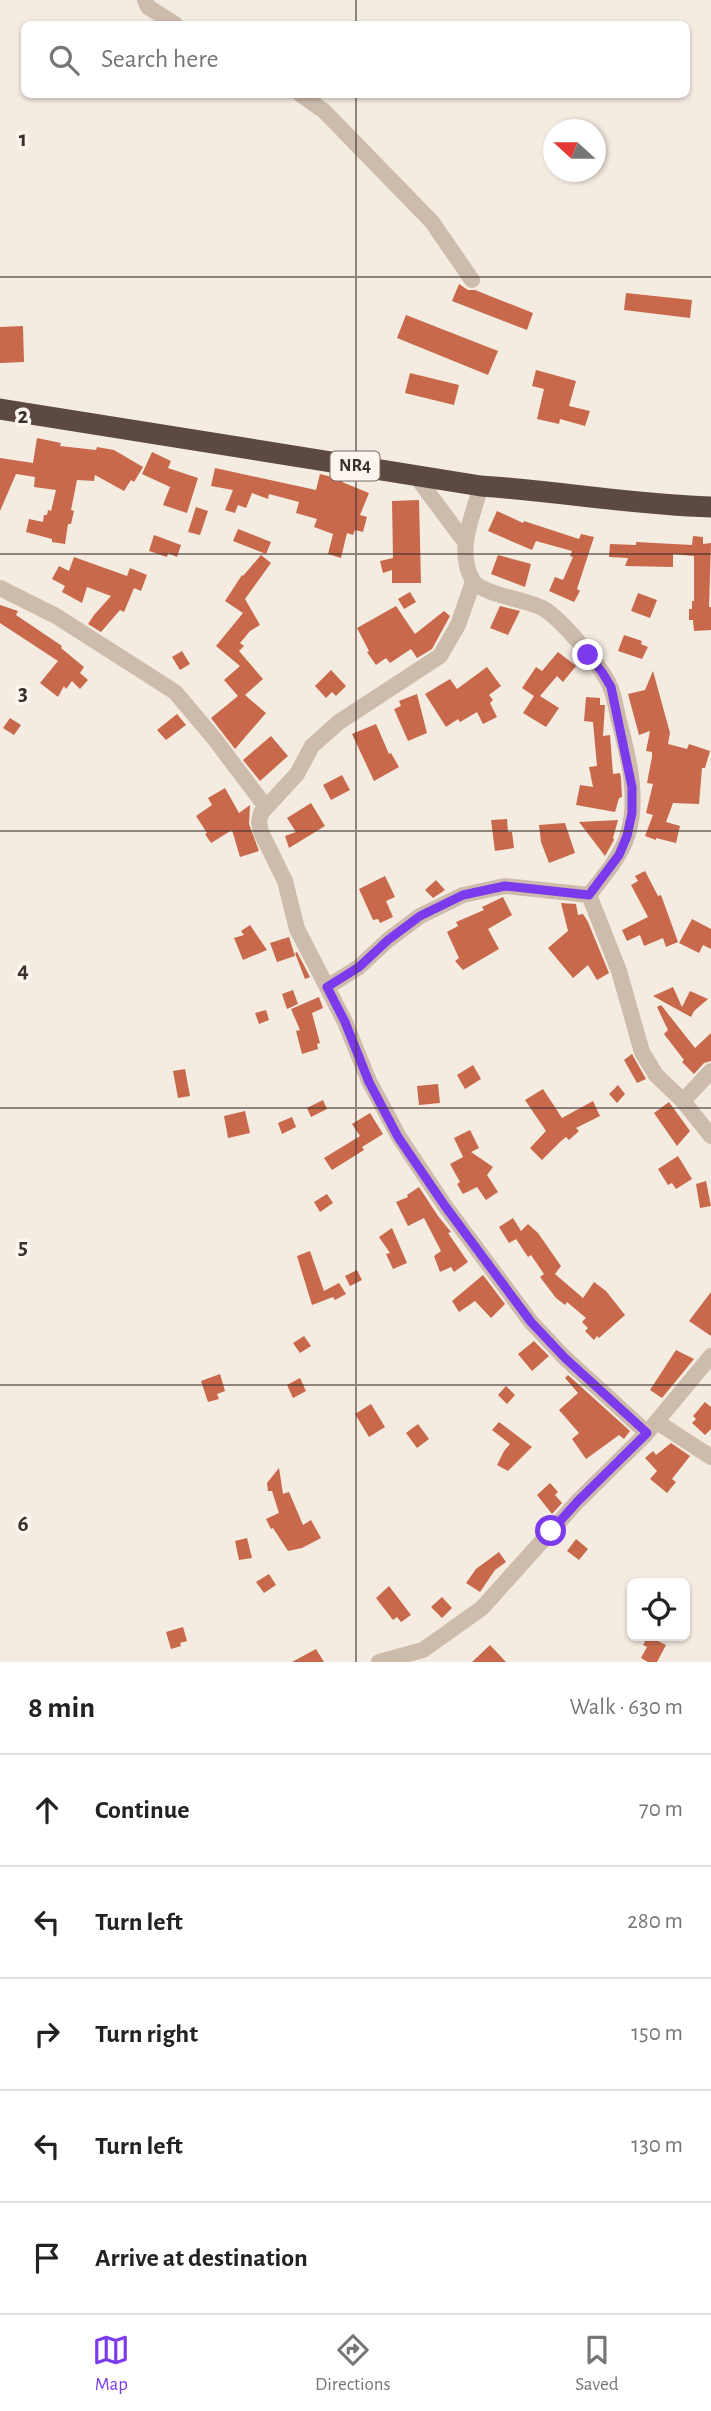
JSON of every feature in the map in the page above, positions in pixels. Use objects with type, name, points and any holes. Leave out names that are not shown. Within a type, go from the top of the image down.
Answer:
[{"type":"highway","name":"NR4","points":[[0,409],[481,486],[665,506],[711,508]]},
{"type":"street","points":[[145,0],[148,7],[170,21]]},
{"type":"street","points":[[306,98],[324,111],[432,222],[472,280]]},
{"type":"street","points":[[415,475],[465,542]]},
{"type":"street","points":[[481,486],[465,542],[467,566],[473,582],[482,589],[546,610],[602,672],[611,687],[632,787],[632,813],[619,855],[589,895]]},
{"type":"street","points":[[473,582],[457,625],[440,656],[339,722],[313,747],[291,782],[261,813],[261,832],[285,881],[297,929],[345,1022],[369,1082],[398,1137],[445,1206],[531,1322],[565,1358],[652,1428],[711,1457]]},
{"type":"street","points":[[0,588],[56,616],[176,692],[214,737],[265,807]]},
{"type":"street","points":[[327,987],[359,967],[388,940],[420,916],[463,895],[505,886],[589,895]]},
{"type":"street","points":[[589,895],[619,971],[642,1052],[656,1075],[683,1101],[711,1136]]},
{"type":"street","points":[[683,1101],[711,1071]]},
{"type":"street","points":[[379,1662],[423,1650],[482,1608],[578,1501],[652,1428],[711,1356]]},
{"type":"building","points":[[459,284],[468,290],[475,290],[533,313],[527,330],[452,301]]},
{"type":"building","points":[[626,293],[692,300],[690,318],[624,310]]},
{"type":"building","points":[[406,315],[498,351],[488,375],[397,338]]},
{"type":"building","points":[[23,326],[24,362],[0,363],[0,327]]},
{"type":"building","points":[[536,370],[576,381],[569,406],[590,411],[585,426],[560,419],[559,424],[537,419],[544,389],[532,386]]},
{"type":"building","points":[[410,373],[459,385],[454,405],[405,393]]},
{"type":"building","points":[[37,438],[61,443],[60,446],[114,450],[143,467],[134,482],[131,480],[124,491],[95,475],[94,481],[77,480],[71,510],[74,511],[71,524],[68,524],[65,544],[52,542],[52,539],[26,532],[29,519],[43,522],[44,515],[47,515],[48,510],[51,511],[56,490],[34,487],[35,477],[16,474],[0,511],[0,458],[33,463]]},
{"type":"building","points":[[152,452],[171,461],[168,468],[198,478],[187,513],[163,505],[170,487],[142,474]]},
{"type":"building","points":[[215,468],[316,490],[320,474],[343,480],[342,482],[369,493],[360,515],[367,517],[363,532],[355,530],[353,535],[347,533],[341,558],[328,554],[333,534],[314,527],[317,519],[296,513],[299,502],[269,494],[268,499],[252,493],[246,508],[238,505],[235,513],[225,510],[233,490],[211,486]]},
{"type":"building","points":[[419,500],[421,583],[392,583],[392,570],[383,573],[380,561],[393,558],[392,501]]},
{"type":"building","points":[[196,507],[208,511],[200,535],[188,532]]},
{"type":"building","points":[[497,511],[523,523],[524,521],[579,539],[581,534],[594,537],[577,589],[580,591],[574,602],[549,591],[555,577],[563,580],[573,557],[570,556],[572,551],[536,541],[532,550],[488,531]]},
{"type":"building","points":[[238,529],[271,542],[266,554],[233,541]]},
{"type":"building","points":[[154,535],[181,545],[177,557],[149,551]]},
{"type":"building","points":[[693,536],[703,537],[703,544],[711,543],[711,630],[694,631],[693,620],[689,620],[689,609],[692,609],[694,601],[694,556],[673,554],[673,567],[625,566],[628,558],[609,557],[610,544],[636,545],[636,542],[692,545]]},
{"type":"building","points":[[261,555],[271,563],[245,599],[260,625],[250,631],[240,643],[244,646],[239,651],[263,679],[245,695],[266,713],[235,749],[211,718],[238,696],[224,680],[240,666],[216,646],[243,613],[225,601],[242,575]]},
{"type":"building","points":[[498,555],[531,564],[525,587],[491,574]]},
{"type":"building","points":[[74,557],[127,576],[130,568],[147,575],[141,591],[134,588],[124,612],[120,610],[101,632],[88,624],[111,596],[87,587],[82,603],[62,592],[65,586],[52,579],[59,566],[69,571]]},
{"type":"building","points":[[410,592],[416,602],[404,609],[398,599]]},
{"type":"building","points":[[638,593],[657,600],[650,618],[631,611]]},
{"type":"building","points":[[0,605],[18,611],[16,615],[62,646],[61,648],[84,667],[80,673],[88,680],[80,689],[72,681],[66,689],[64,686],[58,697],[40,683],[58,661],[0,623]]},
{"type":"building","points":[[396,606],[415,634],[444,611],[450,616],[432,649],[417,658],[411,649],[390,663],[386,658],[376,665],[357,628]]},
{"type":"building","points":[[500,606],[520,611],[508,635],[490,628]]},
{"type":"building","points":[[624,635],[642,641],[641,644],[648,647],[642,659],[618,651]]},
{"type":"building","points":[[182,651],[190,664],[180,670],[172,657]]},
{"type":"building","points":[[558,652],[576,666],[563,682],[557,676],[540,696],[559,708],[546,727],[523,713],[534,696],[522,688],[536,667],[542,671]]},
{"type":"building","points":[[487,667],[501,686],[489,695],[497,717],[483,724],[477,712],[446,727],[425,694],[450,679],[457,689]]},
{"type":"building","points":[[331,670],[346,686],[336,696],[332,692],[326,698],[315,686]]},
{"type":"building","points":[[653,671],[670,733],[668,744],[687,749],[689,744],[710,751],[705,768],[702,768],[699,804],[673,803],[666,822],[680,826],[676,843],[645,836],[653,815],[646,813],[653,784],[647,783],[652,757],[652,752],[646,751],[650,731],[639,735],[628,694],[645,690]]},
{"type":"building","points":[[417,694],[427,733],[408,741],[394,709],[401,706],[399,701]]},
{"type":"building","points":[[586,697],[600,698],[600,705],[605,705],[603,736],[610,735],[613,774],[620,773],[621,778],[622,797],[619,798],[615,812],[576,805],[580,785],[593,787],[589,767],[597,766],[593,722],[584,721]]},
{"type":"building","points":[[177,714],[186,725],[166,740],[157,730]]},
{"type":"building","points":[[10,718],[21,725],[14,735],[3,728]]},
{"type":"building","points":[[376,724],[389,754],[391,753],[399,767],[374,781],[352,734]]},
{"type":"building","points":[[271,736],[288,756],[260,781],[243,760]]},
{"type":"building","points":[[342,775],[350,790],[331,800],[323,785]]},
{"type":"building","points":[[225,788],[239,813],[250,805],[249,824],[259,851],[240,857],[232,830],[211,843],[205,834],[207,833],[196,816],[212,805],[208,798]]},
{"type":"building","points":[[311,803],[325,826],[289,848],[285,836],[296,832],[287,818]]},
{"type":"building","points":[[507,819],[514,848],[495,851],[491,820]]},
{"type":"building","points":[[618,820],[614,840],[605,856],[579,822]]},
{"type":"building","points":[[565,823],[575,853],[549,863],[541,842],[539,825]]},
{"type":"building","points":[[645,871],[658,896],[661,895],[678,942],[666,947],[663,938],[644,946],[640,935],[627,941],[622,930],[648,917],[631,885],[638,881],[635,876]]},
{"type":"building","points":[[385,876],[395,897],[386,901],[393,917],[380,923],[378,919],[373,920],[359,889]]},
{"type":"building","points":[[436,880],[445,890],[433,898],[425,890]]},
{"type":"building","points":[[503,897],[512,915],[488,929],[499,949],[463,970],[455,961],[459,958],[447,932],[458,926],[456,922],[484,910],[482,907]]},
{"type":"building","points":[[561,903],[576,904],[578,915],[583,914],[588,922],[609,973],[597,980],[588,965],[573,978],[548,948],[568,931]]},
{"type":"building","points":[[692,919],[711,929],[711,949],[703,945],[699,953],[679,943]]},
{"type":"building","points":[[250,925],[267,950],[243,960],[234,938],[244,935],[241,931]]},
{"type":"building","points":[[289,937],[295,956],[277,962],[270,943]]},
{"type":"building","points":[[297,952],[310,977],[305,979],[295,953]]},
{"type":"building","points":[[673,987],[682,1007],[690,991],[708,999],[691,1017],[653,996]]},
{"type":"building","points":[[293,990],[298,1004],[287,1009],[282,994]]},
{"type":"building","points":[[319,997],[323,1008],[312,1013],[320,1043],[317,1044],[318,1049],[302,1054],[296,1031],[300,1030],[291,1009]]},
{"type":"building","points":[[661,1005],[695,1048],[711,1033],[711,1061],[704,1063],[694,1074],[682,1062],[684,1060],[664,1034],[668,1030],[657,1007]]},
{"type":"building","points":[[266,1010],[269,1020],[259,1024],[255,1013]]},
{"type":"building","points":[[632,1054],[646,1079],[637,1083],[624,1060]]},
{"type":"building","points":[[473,1065],[481,1079],[465,1089],[457,1075]]},
{"type":"building","points":[[185,1069],[190,1096],[178,1098],[173,1071]]},
{"type":"building","points":[[438,1084],[440,1103],[419,1105],[417,1086]]},
{"type":"building","points":[[618,1085],[625,1094],[617,1103],[609,1094]]},
{"type":"building","points":[[543,1089],[562,1118],[593,1101],[600,1116],[576,1128],[579,1131],[569,1140],[566,1137],[542,1160],[530,1148],[546,1131],[525,1100]]},
{"type":"building","points":[[323,1100],[327,1109],[311,1117],[307,1108]]},
{"type":"building","points":[[669,1102],[690,1131],[677,1146],[654,1113]]},
{"type":"building","points":[[245,1111],[250,1133],[228,1138],[224,1116]]},
{"type":"building","points":[[370,1113],[383,1134],[362,1147],[364,1150],[332,1170],[324,1158],[360,1136],[352,1124]]},
{"type":"building","points":[[292,1117],[296,1127],[282,1134],[278,1123]]},
{"type":"building","points":[[470,1130],[479,1148],[471,1152],[493,1167],[487,1175],[498,1192],[486,1200],[477,1187],[463,1194],[450,1164],[463,1157],[454,1138]]},
{"type":"building","points":[[678,1156],[692,1179],[676,1189],[672,1183],[668,1185],[658,1169]]},
{"type":"building","points":[[706,1181],[711,1206],[700,1208],[696,1184]]},
{"type":"building","points":[[419,1187],[451,1232],[448,1233],[468,1262],[454,1272],[451,1267],[440,1272],[434,1256],[441,1251],[424,1218],[408,1226],[396,1202],[408,1197],[407,1195]]},
{"type":"building","points":[[327,1194],[333,1203],[320,1212],[314,1202]]},
{"type":"building","points":[[513,1218],[521,1231],[528,1224],[538,1233],[561,1266],[555,1274],[583,1298],[594,1282],[606,1291],[625,1315],[594,1340],[585,1331],[588,1328],[582,1322],[586,1318],[567,1302],[565,1305],[556,1298],[540,1277],[544,1274],[531,1255],[528,1257],[516,1239],[509,1243],[499,1227]]},
{"type":"building","points":[[392,1228],[407,1263],[393,1269],[386,1254],[390,1253],[379,1237]]},
{"type":"building","points":[[310,1251],[324,1291],[339,1283],[346,1294],[335,1300],[333,1297],[312,1305],[297,1256]]},
{"type":"building","points":[[357,1270],[362,1280],[350,1286],[345,1276]]},
{"type":"building","points":[[483,1275],[505,1304],[491,1318],[475,1301],[459,1312],[452,1301]]},
{"type":"building","points":[[711,1292],[711,1336],[689,1321]]},
{"type":"building","points":[[304,1336],[311,1346],[300,1353],[293,1343]]},
{"type":"building","points":[[534,1341],[549,1356],[532,1371],[518,1354]]},
{"type":"building","points":[[676,1350],[694,1359],[662,1398],[650,1390]]},
{"type":"building","points":[[220,1374],[225,1391],[217,1394],[219,1399],[208,1402],[201,1381]]},
{"type":"building","points":[[568,1375],[630,1431],[624,1439],[619,1435],[586,1459],[572,1439],[579,1433],[559,1410],[578,1393],[565,1378]]},
{"type":"building","points":[[300,1378],[306,1391],[293,1398],[287,1385]]},
{"type":"building","points":[[506,1386],[515,1395],[507,1404],[498,1395]]},
{"type":"building","points":[[705,1402],[711,1407],[711,1429],[705,1435],[692,1423],[696,1419],[693,1416]]},
{"type":"building","points":[[371,1404],[385,1427],[369,1437],[355,1414]]},
{"type":"building","points":[[499,1422],[532,1447],[508,1471],[497,1465],[510,1444],[492,1430]]},
{"type":"building","points":[[418,1424],[429,1439],[417,1448],[406,1433]]},
{"type":"building","points":[[671,1443],[690,1456],[672,1479],[676,1482],[667,1493],[650,1479],[657,1471],[645,1458],[653,1451],[656,1455]]},
{"type":"building","points":[[279,1468],[283,1494],[289,1492],[303,1525],[311,1520],[321,1538],[302,1548],[288,1551],[266,1519],[279,1513],[267,1483]]},
{"type":"building","points":[[550,1483],[558,1492],[555,1495],[562,1503],[552,1514],[537,1495]]},
{"type":"building","points":[[247,1538],[252,1558],[239,1560],[235,1541]]},
{"type":"building","points":[[576,1539],[588,1549],[579,1560],[567,1551]]},
{"type":"building","points":[[499,1552],[506,1562],[495,1570],[480,1592],[466,1583],[476,1569]]},
{"type":"building","points":[[269,1574],[276,1585],[264,1593],[256,1582]]},
{"type":"building","points":[[389,1586],[411,1615],[401,1622],[397,1617],[393,1620],[376,1598]]},
{"type":"building","points":[[442,1597],[452,1608],[442,1618],[431,1607]]},
{"type":"building","points":[[183,1627],[187,1641],[171,1649],[166,1632]]},
{"type":"building","points":[[645,1641],[658,1641],[666,1645],[657,1662],[648,1662],[641,1658],[647,1647],[643,1645]]},
{"type":"building","points":[[490,1645],[506,1662],[472,1662]]},
{"type":"building","points":[[316,1649],[324,1662],[292,1662]]},
{"type":"route","points":[[551,1531],[647,1433],[565,1358],[531,1322],[445,1206],[398,1137],[369,1082],[345,1022],[327,987],[359,967],[388,940],[420,916],[463,895],[505,886],[589,895],[619,855],[627,836],[632,813],[632,787],[611,687],[588,655]]}]
